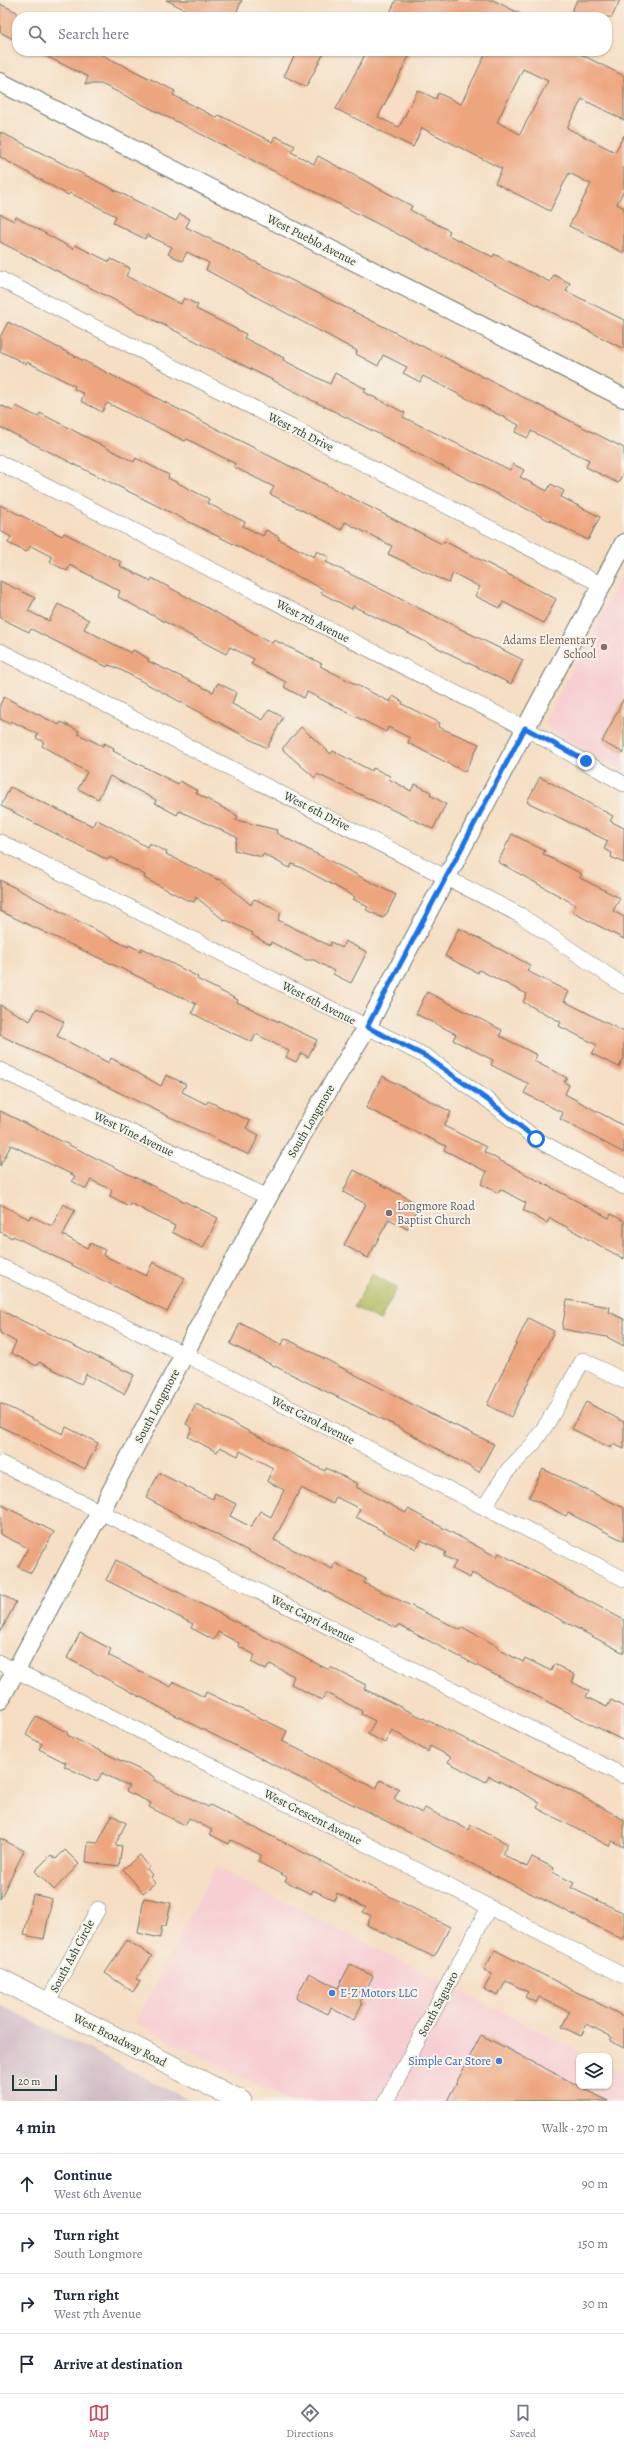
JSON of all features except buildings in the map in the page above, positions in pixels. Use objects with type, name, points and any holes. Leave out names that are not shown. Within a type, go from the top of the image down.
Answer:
[{"type":"main road","name":"West Broadway Road","points":[[0,1979],[241,2101]]},
{"type":"street","name":"West Pueblo Avenue","points":[[0,82],[624,398]]},
{"type":"street","name":"West 7th Drive","points":[[0,280],[602,585]]},
{"type":"street","name":"West 7th Avenue","points":[[0,463],[525,728],[624,784]]},
{"type":"street","name":"South Longmore","points":[[0,1700],[268,1197],[312,1117],[367,1027],[624,543]]},
{"type":"street","name":"West 6th Drive","points":[[0,651],[446,876],[520,915],[624,986]]},
{"type":"street","name":"West 6th Avenue","points":[[0,842],[427,1057],[489,1101],[536,1139],[624,1187]]},
{"type":"street","name":"West Vine Avenue","points":[[0,1070],[268,1197]]},
{"type":"street","name":"West Carol Avenue","points":[[0,1266],[184,1354],[624,1579]]},
{"type":"street","points":[[484,1508],[508,1470],[533,1444],[548,1422],[583,1360],[624,1381]]},
{"type":"street","name":"West Capri Avenue","points":[[0,1463],[101,1512],[624,1776]]},
{"type":"street","name":"West Crescent Avenue","points":[[0,1663],[236,1778],[624,1976]]},
{"type":"street","name":"South Saguaro","points":[[386,2101],[489,1907]]},
{"type":"street","name":"South Ash Circle","points":[[47,2003],[98,1909]]},
{"type":"shaded area","name":"Adams Elementary School","points":[[624,571],[624,772],[551,731],[544,723]]},
{"type":"shaded area","points":[[215,1867],[583,2053],[576,2053],[576,2089],[612,2089],[612,2068],[624,2074],[624,2101],[290,2101],[135,2023]]},
{"type":"shaded area","points":[[0,2005],[191,2101],[0,2101]]},
{"type":"green space","points":[[372,1274],[397,1288],[380,1320],[354,1307]]},
{"type":"place","name":"Adams Elementary School","points":[[604,647]]},
{"type":"place","name":"Longmore Road Baptist Church","points":[[389,1213]]},
{"type":"place","name":"E-Z Motors LLC","points":[[332,1993]]},
{"type":"place","name":"Simple Car Store","points":[[499,2061]]},
{"type":"route","points":[[536,1139],[489,1101],[427,1057],[367,1027],[525,728],[586,761]]}]
